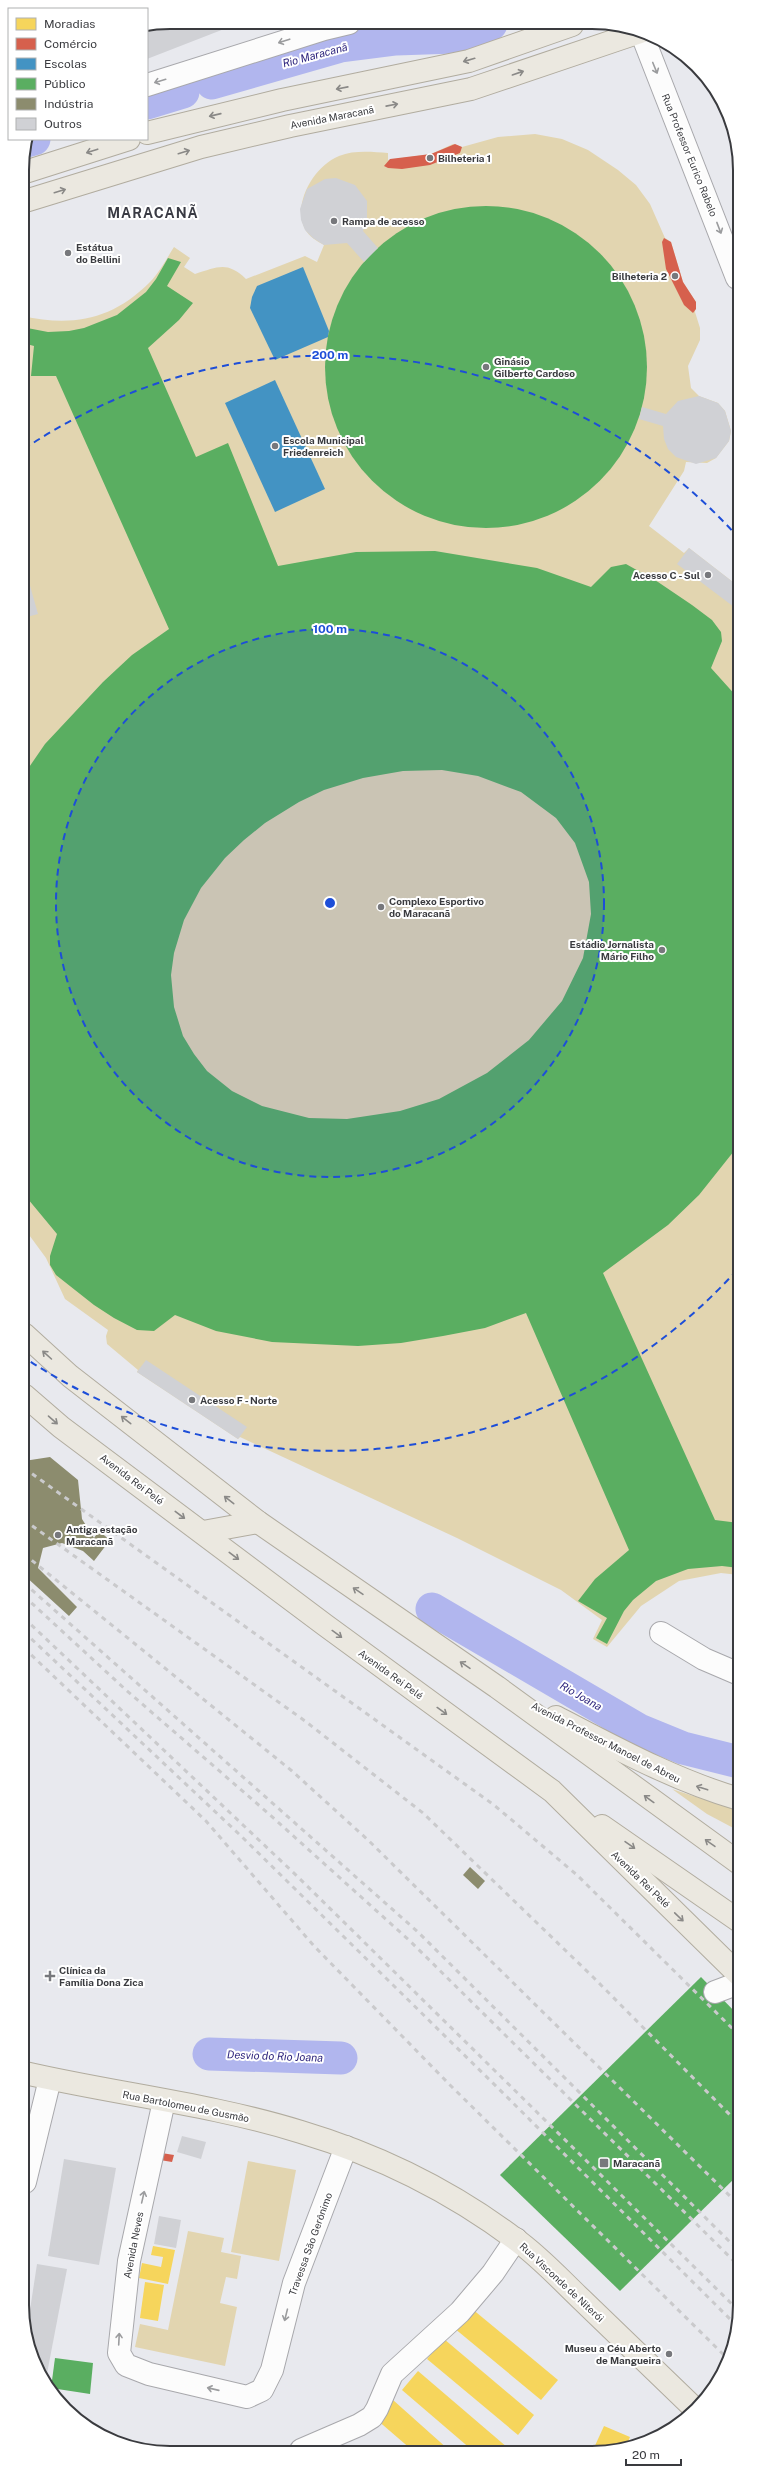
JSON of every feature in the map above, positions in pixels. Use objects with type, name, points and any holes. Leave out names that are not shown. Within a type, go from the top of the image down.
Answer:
[{"type":"main road","points":[[148,133],[282,100],[469,61],[561,29]]},
{"type":"main road","name":"Avenida Maracanã","points":[[29,200],[201,147],[290,126],[471,89],[632,35]]},
{"type":"main road","points":[[29,171],[126,140]]},
{"type":"main road","points":[[29,1339],[70,1376],[258,1522],[497,1687],[733,1859]]},
{"type":"main road","name":"Avenida Rei Pelé","points":[[29,1398],[61,1427],[203,1532],[325,1626],[552,1791],[733,1969]]},
{"type":"main road","points":[[203,1532],[258,1522]]},
{"type":"main road","name":"Avenida Professor Manoel de Abreu","points":[[497,1687],[654,1768],[698,1787],[733,1797]]},
{"type":"main road","points":[[552,1791],[733,1917]]},
{"type":"main road","name":"Rua Bartolomeu de Gusmão","points":[[29,2075],[260,2121],[346,2146]]},
{"type":"main road","name":"Rua Visconde de Niterói","points":[[346,2146],[435,2187],[516,2239],[538,2257],[691,2406]]},
{"type":"street","points":[[148,85],[324,29]]},
{"type":"street","name":"Rua Professor Eurico Rabelo","points":[[643,38],[733,268]]},
{"type":"street","points":[[661,1633],[704,1659],[733,1671]]},
{"type":"street","points":[[715,1992],[733,1984]]},
{"type":"street","points":[[29,2166],[50,2079]]},
{"type":"street","name":"Avenida Neves","points":[[149,2374],[126,2365],[118,2353],[129,2261],[164,2101]]},
{"type":"street","name":"Travessa São Gerônimo","points":[[149,2374],[247,2397],[262,2390],[272,2370],[294,2283],[346,2146]]},
{"type":"street","points":[[310,2446],[359,2425],[372,2417],[392,2374],[460,2312],[493,2273],[516,2239]]},
{"type":"shaded area","name":"Complexo Esportivo do Maracanã","points":[[535,134],[562,139],[588,150],[618,170],[636,185],[650,204],[665,238],[671,242],[683,282],[696,302],[695,312],[700,328],[700,340],[688,366],[691,388],[699,396],[718,403],[725,411],[731,431],[729,441],[716,458],[707,463],[686,462],[684,471],[649,526],[684,553],[689,548],[733,582],[733,1574],[721,1573],[679,1581],[641,1606],[607,1647],[593,1639],[602,1620],[561,1590],[457,1538],[240,1437],[238,1439],[137,1372],[138,1370],[107,1344],[106,1336],[108,1330],[65,1299],[46,1258],[29,1235],[29,317],[58,321],[75,320],[91,317],[121,305],[136,295],[150,282],[160,270],[174,247],[190,258],[184,267],[195,274],[222,267],[239,273],[246,279],[305,256],[317,262],[324,245],[313,238],[305,229],[301,208],[303,198],[314,177],[321,168],[330,161],[345,154],[363,152],[388,153],[388,160],[431,154],[453,144],[462,147],[498,137]]},
{"type":"shaded area","points":[[672,1789],[733,1809],[733,1828],[707,1814]]},
{"type":"shaded area","points":[[248,2161],[296,2170],[279,2261],[231,2252]]},
{"type":"shaded area","points":[[188,2231],[224,2238],[221,2252],[241,2256],[237,2279],[226,2277],[220,2303],[237,2307],[225,2366],[135,2347],[140,2324],[168,2330]]},
{"type":"building: Moradias","points":[[153,2246],[175,2250],[168,2284],[139,2278],[142,2263],[161,2267],[163,2257],[151,2255]]},
{"type":"building: Moradias","points":[[145,2282],[164,2285],[158,2321],[140,2318]]},
{"type":"building: Moradias","points":[[471,2308],[558,2380],[541,2400],[454,2328]]},
{"type":"building: Moradias","points":[[444,2339],[534,2415],[518,2435],[427,2359]]},
{"type":"building: Moradias","points":[[418,2371],[506,2446],[467,2446],[402,2390]]},
{"type":"building: Moradias","points":[[393,2400],[445,2446],[407,2446],[376,2419]]},
{"type":"building: Moradias","points":[[604,2426],[630,2437],[628,2441],[611,2445],[595,2446]]},
{"type":"building: Comércio","name":"Bilheteria 1","points":[[455,144],[462,147],[460,153],[430,165],[402,169],[388,168],[384,166],[390,159],[431,154]]},
{"type":"building: Comércio","name":"Bilheteria 2","points":[[664,238],[671,242],[683,282],[696,302],[696,309],[693,313],[684,305],[666,269],[662,242]]},
{"type":"building: Comércio","points":[[149,2151],[174,2155],[172,2162],[148,2158]]},
{"type":"building: Escolas","points":[[303,267],[329,331],[328,337],[275,360],[250,308],[252,297],[257,286]]},
{"type":"building: Escolas","name":"Escola Municipal Friedenreich","points":[[275,380],[325,489],[275,512],[225,403]]},
{"type":"building: Público","name":"Ginásio Gilberto Cardoso","points":[[486,206],[517,209],[548,218],[575,233],[600,253],[620,278],[635,305],[644,336],[647,367],[644,398],[635,429],[620,456],[600,481],[575,501],[548,516],[517,525],[486,528],[455,525],[424,516],[397,501],[372,481],[352,456],[337,429],[328,398],[325,367],[328,336],[337,305],[352,278],[372,253],[397,233],[424,218],[455,209]]},
{"type":"building: Público","name":"Estádio Jornalista Mário Filho","points":[[168,258],[181,262],[167,286],[193,303],[179,320],[148,348],[196,457],[228,443],[278,566],[356,552],[435,551],[537,568],[591,587],[611,567],[626,564],[658,582],[692,605],[712,620],[721,632],[722,641],[711,668],[733,692],[733,1152],[699,1195],[668,1225],[603,1273],[715,1520],[733,1522],[733,1567],[722,1566],[688,1569],[656,1581],[633,1600],[624,1611],[607,1644],[596,1638],[607,1618],[578,1601],[595,1579],[629,1550],[526,1313],[485,1328],[401,1343],[358,1346],[272,1342],[216,1331],[175,1315],[154,1331],[137,1330],[94,1305],[56,1275],[50,1265],[50,1256],[57,1234],[29,1200],[29,767],[45,744],[103,682],[132,655],[169,629],[56,376],[31,376],[34,346],[29,345],[29,328],[48,332],[69,331],[84,328],[117,315],[146,292],[156,279]],"holes":[[[442,770],[478,776],[521,792],[556,818],[575,843],[589,882],[591,914],[583,958],[562,1001],[529,1040],[487,1073],[439,1099],[400,1111],[347,1119],[309,1118],[262,1106],[232,1091],[207,1071],[183,1036],[174,1007],[171,975],[174,953],[184,920],[201,888],[225,858],[244,840],[265,823],[299,802],[324,790],[363,778],[403,771]]]},
{"type":"building: Público","name":"Maracanã","points":[[701,1977],[733,2010],[733,2180],[620,2291],[500,2175]]},
{"type":"building: Público","points":[[55,2358],[93,2363],[90,2394],[57,2389],[52,2381]]},
{"type":"building: Indústria","name":"Antiga estação Maracanã","points":[[50,1457],[78,1480],[82,1519],[94,1538],[99,1531],[110,1540],[94,1561],[83,1551],[62,1543],[43,1548],[38,1568],[77,1607],[69,1616],[29,1580],[29,1460]]},
{"type":"building: Indústria","points":[[470,1867],[485,1881],[478,1889],[463,1875]]},
{"type":"building: Outros","points":[[161,29],[224,29],[148,59],[148,31]]},
{"type":"building: Outros","name":"Rampa de acesso","points":[[336,178],[355,185],[367,201],[367,222],[363,231],[378,248],[364,262],[347,243],[324,245],[313,238],[305,230],[301,220],[300,209],[307,189],[325,179]]},
{"type":"building: Outros","points":[[699,396],[718,403],[725,411],[731,431],[729,441],[716,458],[696,464],[676,457],[668,449],[664,439],[663,426],[639,419],[642,407],[666,414],[678,401]]},
{"type":"building: Outros","name":"Acesso C - Sul","points":[[689,548],[733,582],[733,606],[677,564]]},
{"type":"building: Outros","points":[[29,582],[38,614],[29,616]]},
{"type":"building: Outros","name":"Acesso F - Norte","points":[[146,1360],[247,1427],[238,1439],[137,1372]]},
{"type":"building: Outros","points":[[182,2136],[206,2142],[201,2159],[177,2152]]},
{"type":"building: Outros","points":[[64,2159],[116,2168],[99,2265],[48,2256]]},
{"type":"building: Outros","points":[[159,2216],[181,2220],[176,2248],[154,2244]]},
{"type":"building: Outros","points":[[37,2264],[67,2269],[47,2374],[36,2350],[29,2315]]},
{"type":"waterway","name":"Rio Maracanã","points":[[212,83],[341,46],[396,39],[455,37],[477,29]]},
{"type":"waterway","name":"Rio Maracanã","points":[[148,103],[183,92]]},
{"type":"waterway","name":"Rio Joana","points":[[432,1609],[639,1730],[683,1748],[733,1760]]},
{"type":"waterway","name":"Desvio do Rio Joana","points":[[209,2054],[341,2058]]},
{"type":"railway","points":[[29,1472],[494,1805],[577,1875],[733,2029]]},
{"type":"railway","points":[[29,1524],[305,1721],[423,1813],[593,1977],[733,2118]]},
{"type":"railway","points":[[29,1558],[292,1771],[368,1840],[733,2199]]},
{"type":"railway","points":[[29,1587],[418,1932],[733,2245]]},
{"type":"railway","points":[[29,1601],[126,1690],[269,1814],[410,1941],[733,2260]]},
{"type":"railway","points":[[29,1623],[297,1876],[733,2305]]},
{"type":"railway","points":[[29,1637],[240,1835],[499,2089],[732,2321]]},
{"type":"railway","points":[[29,1653],[206,1821],[314,1946],[449,2084],[724,2355]]},
{"type":"place","name":"Bilheteria 1","points":[[430,158]]},
{"type":"place","name":"Rampa de acesso","points":[[334,221]]},
{"type":"place","name":"Estátua do Bellini","points":[[68,253]]},
{"type":"place","name":"Bilheteria 2","points":[[675,276]]},
{"type":"place","name":"Ginásio Gilberto Cardoso","points":[[486,367]]},
{"type":"place","name":"Escola Municipal Friedenreich","points":[[275,446]]},
{"type":"place","name":"Acesso C - Sul","points":[[708,575]]},
{"type":"place","name":"Complexo Esportivo do Maracanã","points":[[381,907]]},
{"type":"place","name":"Estádio Jornalista Mário Filho","points":[[662,950]]},
{"type":"place","name":"Acesso F - Norte","points":[[192,1400]]},
{"type":"place","name":"Antiga estação Maracanã","points":[[58,1535]]},
{"type":"place","name":"Clínica da Família Dona Zica","points":[[50,1976]]},
{"type":"place","name":"Maracanã","points":[[604,2163]]},
{"type":"place","name":"Museu a Céu Aberto de Mangueira","points":[[669,2354]]},
{"type":"district","name":"MARACANÃ","points":[[153,213]]}]
